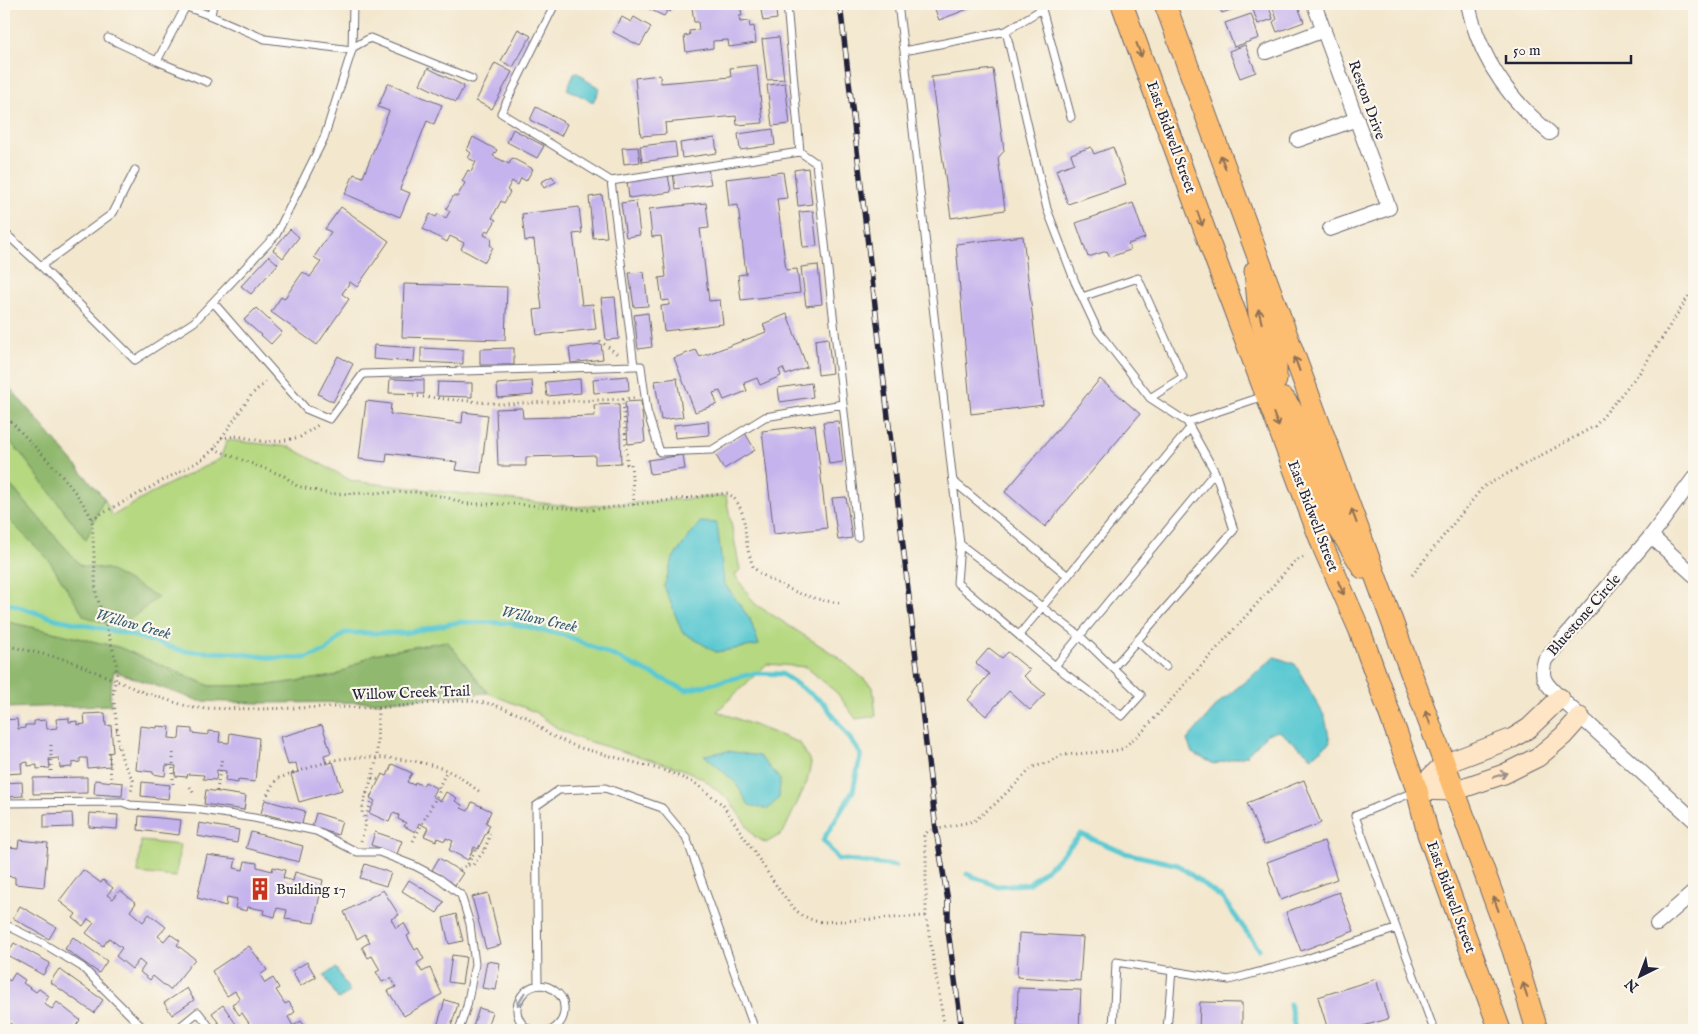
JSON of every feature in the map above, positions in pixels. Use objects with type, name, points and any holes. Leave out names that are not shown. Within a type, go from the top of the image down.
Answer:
[{"type":"main road","name":"East Bidwell Street","points":[[1122,4],[1324,549],[1360,631],[1417,790],[1428,834],[1500,1030]]},
{"type":"main road","points":[[1165,4],[1513,950],[1537,1030]]},
{"type":"main road","points":[[1252,241],[1259,314],[1276,366],[1276,380],[1267,394],[1284,399],[1296,416],[1332,517],[1389,611]]},
{"type":"street","name":"Reston Drive","points":[[1314,4],[1389,208],[1330,229]]},
{"type":"street","points":[[1468,4],[1481,47],[1495,73],[1512,97],[1533,119],[1550,133]]},
{"type":"street","points":[[1266,52],[1324,30]]},
{"type":"street","points":[[1298,140],[1357,119]]},
{"type":"street","name":"Bluestone Circle","points":[[1694,478],[1652,536],[1545,660],[1542,671],[1544,679],[1560,698],[1694,820]]},
{"type":"street","points":[[1652,536],[1694,575]]},
{"type":"street","points":[[1417,790],[1444,764],[1513,738],[1528,728],[1560,698]]},
{"type":"street","points":[[1417,790],[1454,791],[1504,774],[1538,757],[1563,736],[1580,717]]},
{"type":"street","points":[[1657,924],[1694,892]]},
{"type":"lane","points":[[210,16],[213,4]]},
{"type":"lane","points":[[4,232],[41,266],[135,360],[194,322],[276,235],[324,138],[352,49],[352,4]]},
{"type":"lane","points":[[555,4],[500,113],[611,181],[800,152],[816,163],[858,537]]},
{"type":"lane","points":[[787,4],[800,152]]},
{"type":"lane","points":[[898,4],[960,544],[957,583],[1055,666],[1122,716],[1141,695],[1080,636],[960,544]]},
{"type":"lane","points":[[157,61],[182,5],[265,39],[352,49],[370,38],[472,79]]},
{"type":"lane","points":[[904,51],[1006,31],[1042,9],[1071,117]]},
{"type":"lane","points":[[1006,31],[1047,209],[1082,296],[1098,331],[1150,398],[1188,425],[1215,472],[1234,530],[1113,668]]},
{"type":"lane","points":[[108,38],[207,82]]},
{"type":"lane","points":[[41,266],[113,213],[135,170]]},
{"type":"lane","points":[[611,181],[634,366]]},
{"type":"lane","points":[[1082,296],[1138,278],[1183,377],[1150,398]]},
{"type":"lane","points":[[213,302],[306,410],[330,419],[363,374],[634,366],[640,366],[646,411],[660,452],[712,450],[765,417],[843,404]]},
{"type":"lane","points":[[1019,635],[1188,425],[1267,394]]},
{"type":"lane","points":[[1055,666],[1215,472]]},
{"type":"lane","points":[[953,481],[1068,576]]},
{"type":"lane","points":[[1137,641],[1166,667]]},
{"type":"lane","points":[[538,985],[536,806],[559,790],[605,788],[662,808],[686,837],[755,1030]]},
{"type":"lane","points":[[1417,790],[1355,816],[1434,1030]]},
{"type":"lane","points":[[4,804],[122,802],[130,805],[195,808],[316,831],[357,852],[379,852],[415,866],[440,879],[461,895],[470,924],[475,964],[459,1030]]},
{"type":"lane","points":[[4,924],[44,944],[82,967],[145,1030]]},
{"type":"lane","points":[[1113,1030],[1116,962],[1229,980],[1303,960],[1396,929]]},
{"type":"lane","points":[[1167,1030],[1172,970]]},
{"type":"lane","points":[[530,1030],[520,1022],[517,1007],[519,999],[524,992],[538,985],[557,992],[564,1004],[563,1019],[552,1030]]},
{"type":"lane","points":[[176,1030],[198,1012],[212,1030]]},
{"type":"path","points":[[1412,575],[1483,487],[1595,426],[1640,372],[1694,288]]},
{"type":"path","points":[[413,396],[501,404],[635,398],[634,382],[616,353],[600,341]]},
{"type":"path","points":[[92,519],[201,460],[214,449],[252,394],[275,374]]},
{"type":"path","points":[[624,399],[627,464],[631,464],[634,505]]},
{"type":"path","points":[[4,414],[65,481],[92,519],[96,582],[117,672],[114,692],[119,747],[123,762],[133,780],[131,796]]},
{"type":"path","points":[[222,438],[237,436],[267,442],[287,440],[300,437],[330,419]]},
{"type":"path","points":[[214,449],[284,476],[297,486],[329,494],[414,492],[446,497],[465,504],[534,505],[590,510],[728,493],[740,503],[749,552],[754,568],[789,590],[812,599],[839,603]]},
{"type":"path","name":"Willow Creek Trail","points":[[4,645],[68,660],[145,693],[194,708],[378,708],[466,700],[492,704],[526,717],[550,735],[577,747],[674,774],[695,783],[723,805],[786,899],[801,915],[823,922],[926,916]]},
{"type":"path","points":[[360,842],[366,823],[362,814],[366,793],[377,757],[378,708]]},
{"type":"path","points":[[111,730],[118,730]]},
{"type":"path","points":[[51,745],[51,774]]},
{"type":"path","points":[[112,747],[119,747]]},
{"type":"path","points":[[109,752],[110,779]]},
{"type":"path","points":[[173,752],[173,784]]},
{"type":"path","points":[[217,791],[222,757]]},
{"type":"path","points":[[265,800],[273,784],[279,778],[335,760],[377,757],[433,765],[448,770],[480,792]]},
{"type":"path","points":[[413,841],[440,790],[439,787],[448,770]]},
{"type":"path","points":[[372,778],[379,780]]},
{"type":"path","points":[[190,787],[194,794]]},
{"type":"path","points":[[364,818],[373,798],[366,793]]},
{"type":"path","points":[[467,865],[473,865],[484,849],[491,833],[486,831]]},
{"type":"path","points":[[460,870],[467,865],[478,847],[484,849]]},
{"type":"path","points":[[926,855],[926,916],[945,1030]]},
{"type":"green space","points":[[4,381],[104,498],[86,540],[22,455],[4,435]]},
{"type":"green space","points":[[4,435],[22,455],[86,540],[104,498],[112,516],[165,486],[220,459],[227,440],[290,447],[352,481],[577,507],[726,496],[740,570],[735,575],[755,604],[838,657],[873,687],[876,716],[856,719],[837,693],[806,667],[767,664],[717,711],[800,743],[811,763],[807,782],[783,833],[766,843],[754,836],[729,800],[702,778],[682,769],[580,739],[560,730],[535,712],[488,693],[447,641],[374,654],[335,676],[269,685],[210,686],[118,647],[4,621],[4,515],[49,560],[84,616],[107,569],[81,566],[4,478]]},
{"type":"green space","points":[[4,478],[81,566],[107,569],[158,597],[120,628],[84,616],[49,560],[4,515]]},
{"type":"green space","points":[[4,621],[118,647],[210,686],[269,685],[335,676],[374,654],[447,641],[488,693],[376,702],[258,703],[199,701],[114,671],[110,692],[111,705],[4,708]]},
{"type":"green space","points":[[141,841],[180,845],[176,877],[138,873]]},
{"type":"water","points":[[575,72],[600,88],[593,102],[567,89]]},
{"type":"water","points":[[700,522],[717,523],[724,583],[750,619],[759,645],[716,652],[682,632],[664,586],[673,558]]},
{"type":"water","points":[[1275,657],[1295,664],[1325,717],[1330,742],[1312,757],[1279,731],[1267,734],[1246,756],[1214,764],[1192,753],[1187,740],[1221,701]]},
{"type":"water","points":[[728,751],[759,756],[780,779],[779,798],[768,809],[749,805],[735,782],[704,755]]},
{"type":"water","points":[[336,968],[350,992],[338,999],[324,975]]},
{"type":"building","points":[[638,4],[675,4],[670,12],[668,10],[664,16]]},
{"type":"building","points":[[696,4],[740,4],[742,16],[739,16],[740,22],[749,21],[750,27],[754,26],[756,43],[729,47],[728,40],[713,41],[713,48],[686,52],[684,36],[690,35],[689,31],[699,30],[698,22],[694,22],[692,7],[696,6]]},
{"type":"building","points":[[760,4],[775,4],[777,19],[763,21]]},
{"type":"building","points":[[933,4],[981,4],[939,20]]},
{"type":"building","points":[[1218,4],[1247,4],[1222,13]]},
{"type":"building","points":[[1251,4],[1268,4],[1273,19],[1258,24]]},
{"type":"building","points":[[1278,4],[1297,4],[1304,22],[1277,32],[1273,22],[1277,19],[1272,6]]},
{"type":"building","points":[[1251,14],[1259,38],[1234,47],[1225,23]]},
{"type":"building","points":[[622,17],[631,22],[634,17],[651,27],[640,46],[613,32]]},
{"type":"building","points":[[518,29],[531,36],[513,67],[501,61]]},
{"type":"building","points":[[779,37],[784,79],[767,80],[762,39]]},
{"type":"building","points":[[1245,45],[1256,72],[1240,78],[1229,51]]},
{"type":"building","points":[[495,63],[512,72],[492,109],[476,101]]},
{"type":"building","points":[[757,65],[763,123],[737,125],[736,116],[665,123],[666,134],[641,136],[635,78],[660,75],[661,83],[731,77],[730,68]]},
{"type":"building","points":[[428,68],[464,86],[456,102],[420,84]]},
{"type":"building","points":[[993,69],[1004,151],[998,158],[1005,210],[951,218],[931,77]]},
{"type":"building","points":[[388,83],[442,105],[434,124],[427,121],[400,189],[410,193],[400,217],[345,194],[354,174],[363,177],[389,111],[378,107]]},
{"type":"building","points":[[785,83],[790,124],[772,126],[767,85]]},
{"type":"building","points":[[536,107],[567,124],[561,136],[530,120]]},
{"type":"building","points":[[513,129],[544,146],[537,158],[507,142]]},
{"type":"building","points":[[773,129],[775,145],[740,150],[738,134]]},
{"type":"building","points":[[473,137],[497,150],[493,156],[509,164],[512,158],[533,169],[526,181],[521,178],[518,185],[512,181],[507,190],[510,192],[504,203],[501,201],[492,218],[496,220],[489,232],[486,230],[484,235],[492,239],[490,245],[493,247],[485,262],[461,249],[464,243],[450,236],[447,242],[423,229],[430,214],[436,217],[438,214],[446,218],[450,211],[446,209],[454,195],[457,197],[465,183],[462,181],[468,170],[471,172],[476,162],[468,158],[471,153],[467,150]]},
{"type":"building","points":[[715,138],[717,153],[682,158],[680,143]]},
{"type":"building","points":[[675,142],[677,157],[642,162],[640,146]]},
{"type":"building","points":[[638,147],[640,162],[624,164],[622,148]]},
{"type":"building","points":[[1091,147],[1094,154],[1113,147],[1126,184],[1068,204],[1056,170],[1074,163],[1071,154]]},
{"type":"building","points":[[808,168],[812,204],[798,206],[794,170]]},
{"type":"building","points":[[708,169],[711,184],[675,189],[673,173]]},
{"type":"building","points":[[783,172],[787,198],[777,199],[786,270],[797,269],[800,293],[741,300],[738,275],[746,274],[738,205],[729,206],[726,179]]},
{"type":"building","points":[[668,175],[671,192],[629,198],[627,180]]},
{"type":"building","points":[[552,176],[556,182],[544,188],[541,182]]},
{"type":"building","points":[[602,195],[607,237],[593,238],[589,197]]},
{"type":"building","points":[[636,201],[640,235],[626,237],[621,203]]},
{"type":"building","points":[[706,203],[709,228],[700,229],[709,301],[720,300],[723,324],[664,331],[661,306],[669,305],[669,300],[662,301],[659,278],[666,277],[661,236],[652,237],[649,209]]},
{"type":"building","points":[[1133,203],[1145,238],[1128,244],[1130,250],[1110,257],[1107,251],[1088,257],[1076,223]]},
{"type":"building","points":[[341,207],[389,241],[357,287],[350,282],[342,294],[349,299],[317,345],[271,312],[281,297],[284,299],[303,272],[310,277],[321,262],[314,257],[331,232],[325,229]]},
{"type":"building","points":[[579,207],[582,233],[573,234],[582,305],[593,304],[596,329],[537,335],[534,310],[542,309],[534,240],[525,241],[522,214]]},
{"type":"building","points":[[813,211],[817,246],[803,247],[799,212]]},
{"type":"building","points":[[290,229],[299,237],[283,258],[273,250]]},
{"type":"building","points":[[1023,236],[1043,405],[971,414],[956,244]]},
{"type":"building","points":[[269,256],[278,264],[251,294],[241,286]]},
{"type":"building","points":[[818,265],[822,304],[806,306],[801,267]]},
{"type":"building","points":[[644,272],[648,306],[634,307],[629,273]]},
{"type":"building","points":[[404,284],[507,287],[505,340],[402,337]]},
{"type":"building","points":[[615,297],[619,339],[606,340],[601,298]]},
{"type":"building","points":[[256,308],[282,332],[271,344],[244,320]]},
{"type":"building","points":[[648,313],[652,347],[638,349],[634,315]]},
{"type":"building","points":[[787,314],[807,367],[786,375],[783,368],[779,370],[781,376],[760,385],[757,378],[744,383],[747,391],[724,400],[720,391],[713,393],[717,404],[695,412],[674,358],[696,350],[700,357],[766,332],[763,324]]},
{"type":"building","points":[[828,338],[832,373],[818,375],[815,340]]},
{"type":"building","points":[[601,344],[603,359],[571,363],[569,348]]},
{"type":"building","points":[[374,345],[415,348],[414,362],[373,359]]},
{"type":"building","points":[[421,348],[463,350],[463,364],[421,362]]},
{"type":"building","points":[[514,348],[514,365],[480,365],[480,349]]},
{"type":"building","points":[[338,356],[353,364],[333,402],[318,394]]},
{"type":"building","points":[[628,376],[629,390],[594,393],[593,379]]},
{"type":"building","points":[[677,378],[683,417],[661,420],[655,381]]},
{"type":"building","points":[[390,379],[424,380],[424,394],[389,393]]},
{"type":"building","points":[[580,379],[581,393],[547,396],[545,382]]},
{"type":"building","points":[[1100,379],[1140,414],[1045,527],[1005,492]]},
{"type":"building","points":[[532,381],[533,395],[498,398],[497,384]]},
{"type":"building","points":[[438,382],[472,383],[472,397],[437,396]]},
{"type":"building","points":[[811,383],[813,397],[780,402],[778,388]]},
{"type":"building","points":[[366,401],[391,404],[390,414],[462,423],[463,412],[488,415],[481,473],[455,470],[457,462],[387,453],[386,462],[359,459]]},
{"type":"building","points":[[641,401],[645,442],[628,444],[625,402]]},
{"type":"building","points":[[619,404],[621,463],[595,464],[595,455],[526,457],[526,466],[498,466],[496,409],[522,408],[523,418],[595,416],[594,405]]},
{"type":"building","points":[[708,421],[709,435],[675,438],[674,425]]},
{"type":"building","points":[[838,421],[843,462],[829,464],[823,422]]},
{"type":"building","points":[[815,425],[827,528],[774,534],[762,431]]},
{"type":"building","points":[[745,433],[755,450],[724,469],[714,452]]},
{"type":"building","points":[[683,455],[685,469],[650,474],[648,460]]},
{"type":"building","points":[[846,497],[852,538],[838,540],[832,498]]},
{"type":"building","points":[[989,648],[1002,658],[1008,652],[1030,670],[1024,676],[1045,694],[1030,710],[1009,691],[986,716],[968,700],[989,674],[976,663]]},
{"type":"building","points":[[105,713],[106,726],[111,725],[113,752],[109,753],[110,766],[88,768],[87,758],[80,758],[80,762],[72,763],[72,767],[60,768],[59,758],[49,759],[50,768],[37,769],[37,765],[28,766],[28,762],[21,763],[22,773],[4,774],[4,720],[17,719],[18,729],[25,728],[25,725],[34,725],[34,721],[46,720],[47,729],[57,728],[56,719],[69,718],[69,722],[77,721],[77,725],[85,724],[84,714]]},
{"type":"building","points":[[322,725],[331,753],[324,755],[326,764],[333,762],[342,790],[299,802],[291,774],[298,772],[296,763],[288,765],[280,737]]},
{"type":"building","points":[[140,726],[170,727],[169,738],[179,739],[180,728],[192,729],[192,733],[208,735],[208,731],[220,732],[219,742],[229,743],[230,733],[259,738],[255,782],[238,780],[238,783],[225,781],[226,771],[217,770],[216,780],[203,779],[204,775],[188,774],[187,777],[175,776],[176,766],[166,765],[165,776],[136,770]]},
{"type":"building","points":[[392,764],[412,773],[407,782],[414,785],[415,782],[423,786],[425,782],[436,788],[432,796],[441,801],[446,792],[457,798],[455,801],[462,805],[461,808],[468,811],[472,802],[491,811],[486,823],[490,825],[478,849],[474,847],[468,860],[449,850],[453,841],[446,838],[445,841],[437,838],[436,841],[424,836],[428,828],[419,823],[415,832],[404,826],[406,823],[398,819],[399,815],[393,813],[389,822],[369,813],[375,801],[370,798],[382,774],[387,776]]},
{"type":"building","points":[[87,777],[87,793],[33,794],[33,778]]},
{"type":"building","points":[[95,780],[123,783],[122,796],[94,794]]},
{"type":"building","points":[[1304,780],[1321,823],[1264,845],[1247,803]]},
{"type":"building","points":[[22,782],[23,796],[4,797],[4,783]]},
{"type":"building","points":[[142,782],[170,785],[168,799],[141,796]]},
{"type":"building","points":[[206,790],[246,796],[244,810],[204,804]]},
{"type":"building","points":[[265,800],[305,811],[302,824],[261,813]]},
{"type":"building","points":[[72,813],[73,827],[44,828],[44,814]]},
{"type":"building","points":[[90,813],[118,815],[117,829],[89,827]]},
{"type":"building","points":[[316,813],[342,821],[338,835],[312,827]]},
{"type":"building","points":[[139,816],[181,820],[179,835],[138,830]]},
{"type":"building","points":[[199,823],[239,830],[237,843],[197,836]]},
{"type":"building","points":[[251,832],[303,846],[299,862],[246,848]]},
{"type":"building","points":[[375,832],[402,841],[397,854],[371,845]]},
{"type":"building","points":[[4,839],[10,840],[9,847],[18,848],[19,840],[48,843],[44,887],[15,884],[15,877],[6,876],[4,886]]},
{"type":"building","points":[[1324,841],[1337,879],[1281,900],[1267,862]]},
{"type":"building","name":"Building 17","points":[[207,855],[236,859],[234,868],[243,870],[245,861],[257,863],[257,867],[272,871],[273,867],[285,870],[283,878],[293,881],[295,872],[323,880],[314,923],[285,919],[287,910],[277,908],[275,917],[263,914],[264,910],[248,907],[247,911],[235,908],[237,899],[227,897],[226,906],[197,898]]},
{"type":"building","points":[[439,858],[463,873],[455,885],[432,870]]},
{"type":"building","points":[[365,864],[391,873],[386,886],[360,878]]},
{"type":"building","points":[[83,870],[101,883],[103,880],[113,888],[107,895],[113,899],[120,890],[136,903],[130,911],[143,922],[149,914],[166,927],[158,936],[164,941],[170,934],[180,941],[177,945],[195,959],[170,990],[153,976],[150,980],[140,972],[145,965],[139,960],[132,969],[116,956],[122,948],[109,938],[103,946],[86,933],[94,923],[88,919],[83,926],[73,918],[76,914],[59,901]]},
{"type":"building","points":[[409,880],[444,902],[437,913],[402,891]]},
{"type":"building","points":[[383,890],[399,915],[391,919],[396,928],[404,923],[410,934],[407,936],[415,950],[418,948],[424,959],[417,963],[422,972],[430,968],[442,994],[404,1016],[388,991],[396,987],[391,978],[382,982],[376,972],[380,970],[372,956],[368,958],[362,947],[370,942],[365,934],[357,939],[344,912]]},
{"type":"building","points":[[1339,892],[1354,931],[1301,951],[1286,912]]},
{"type":"building","points":[[488,893],[501,945],[486,949],[472,897]]},
{"type":"building","points":[[20,906],[56,927],[49,939],[13,918]]},
{"type":"building","points":[[456,914],[463,941],[449,944],[443,918]]},
{"type":"building","points":[[1019,933],[1083,937],[1080,981],[1017,977]]},
{"type":"building","points":[[73,937],[107,961],[99,973],[65,949]]},
{"type":"building","points":[[14,943],[50,963],[43,975],[7,955]]},
{"type":"building","points":[[249,946],[267,970],[260,975],[265,983],[273,978],[279,988],[276,990],[285,1004],[289,1002],[295,1012],[288,1017],[293,1026],[301,1021],[307,1030],[250,1030],[248,1028],[251,1026],[242,1013],[239,1015],[232,1004],[240,999],[235,991],[227,996],[212,971]]},
{"type":"building","points":[[452,955],[466,957],[462,984],[448,982]]},
{"type":"building","points":[[487,961],[500,963],[496,990],[482,988]]},
{"type":"building","points":[[307,962],[316,977],[300,986],[292,971]]},
{"type":"building","points":[[59,969],[103,1000],[94,1013],[50,982]]},
{"type":"building","points":[[15,973],[25,980],[23,983],[36,992],[39,989],[49,996],[44,1004],[52,1009],[57,1002],[80,1020],[73,1030],[11,1029],[14,1026],[4,1019],[4,977],[10,981]]},
{"type":"building","points":[[1376,979],[1388,1019],[1349,1030],[1328,1030],[1318,997]]},
{"type":"building","points":[[187,988],[194,1000],[172,1015],[164,1003]]},
{"type":"building","points":[[1018,988],[1081,990],[1079,1029],[1017,1027]]},
{"type":"building","points":[[445,1000],[458,1004],[450,1030],[436,1030]]},
{"type":"building","points":[[1200,1002],[1242,1003],[1242,1030],[1199,1030]]},
{"type":"building","points":[[223,1005],[240,1030],[223,1030],[212,1013]]},
{"type":"building","points":[[479,1008],[492,1012],[486,1030],[472,1030]]},
{"type":"waterway","name":"Willow Creek","points":[[4,602],[56,619],[128,634],[183,651],[235,653],[274,658],[306,658],[326,651],[344,633],[405,633],[459,622],[510,623],[567,636],[686,690],[756,673],[782,674],[824,703],[861,754],[853,791],[823,840],[838,859],[895,866]]},
{"type":"waterway","name":"Willow Creek","points":[[967,874],[997,886],[1028,884],[1054,863],[1081,834],[1125,853],[1178,865],[1223,899],[1259,949]]},
{"type":"waterway","name":"Willow Creek","points":[[1290,1004],[1295,1030]]},
{"type":"railway","points":[[840,4],[936,830],[948,901],[948,931],[962,1030]]},
{"type":"place","name":"Building 17","points":[[260,889]]}]
